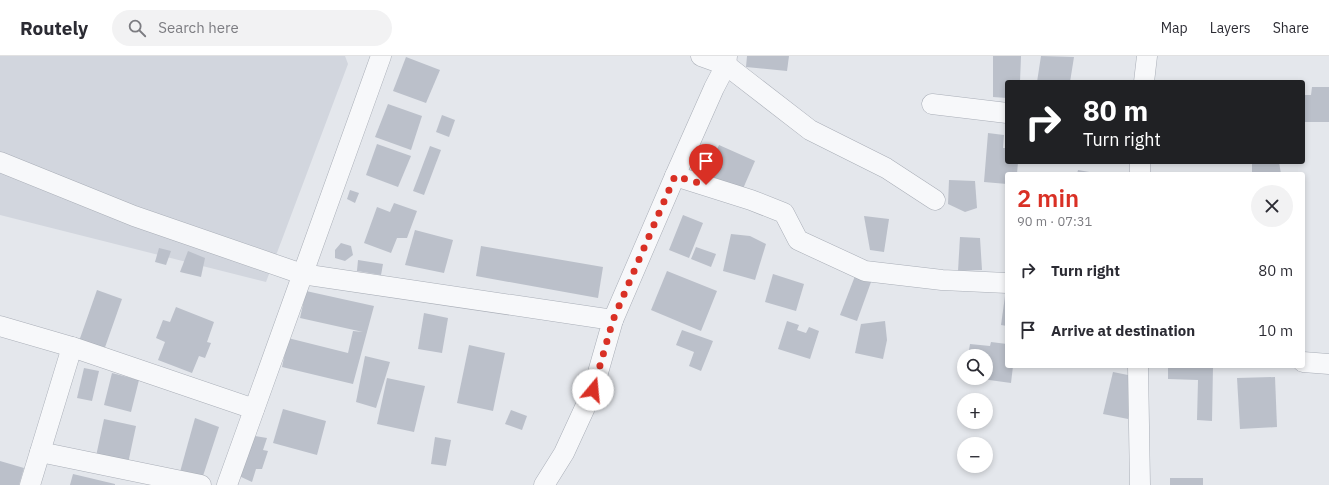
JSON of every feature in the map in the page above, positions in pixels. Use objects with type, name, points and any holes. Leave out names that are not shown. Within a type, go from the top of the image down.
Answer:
[{"type":"street","points":[[227,485],[381,56]]},
{"type":"street","points":[[701,56],[726,61],[810,130],[886,168],[935,200]]},
{"type":"street","points":[[1144,80],[1147,56]]},
{"type":"street","points":[[544,485],[564,453],[593,390],[613,320],[726,61]]},
{"type":"street","points":[[932,104],[1005,113]]},
{"type":"street","points":[[0,162],[134,216],[302,274],[613,320]]},
{"type":"street","points":[[675,176],[751,200],[784,213],[798,240],[864,271],[942,280],[1005,283]]},
{"type":"street","points":[[0,326],[72,347],[254,409]]},
{"type":"street","points":[[30,485],[72,347]]},
{"type":"street","points":[[1305,362],[1329,364]]},
{"type":"street","points":[[1138,368],[1140,485]]},
{"type":"street","points":[[40,452],[200,485]]},
{"type":"shaded area","points":[[0,56],[345,56],[348,64],[266,282],[0,215]]},
{"type":"building","points":[[747,56],[789,56],[787,71],[746,67]]},
{"type":"building","points":[[993,56],[1021,56],[1020,80],[1005,80],[1005,98],[993,97]]},
{"type":"building","points":[[1041,56],[1074,57],[1070,80],[1037,80]]},
{"type":"building","points":[[406,57],[440,70],[426,103],[393,91]]},
{"type":"building","points":[[1312,87],[1329,87],[1329,122],[1305,122],[1305,95],[1311,95]]},
{"type":"building","points":[[388,104],[422,116],[411,150],[375,137]]},
{"type":"building","points":[[442,115],[455,120],[449,137],[436,132]]},
{"type":"building","points":[[988,133],[1004,135],[1003,148],[1005,148],[1005,164],[1018,164],[1017,172],[1005,172],[1005,184],[984,182]]},
{"type":"building","points":[[377,144],[411,156],[398,187],[366,175]]},
{"type":"building","points":[[719,145],[755,161],[742,191],[705,175]]},
{"type":"building","points":[[430,146],[441,150],[424,195],[413,191]]},
{"type":"building","points":[[1252,164],[1279,164],[1281,172],[1252,172]]},
{"type":"building","points":[[1078,170],[1089,172],[1078,172]]},
{"type":"building","points":[[949,180],[975,181],[977,208],[965,212],[948,204]]},
{"type":"building","points":[[350,190],[359,193],[355,203],[347,199]]},
{"type":"building","points":[[394,203],[417,211],[407,238],[397,238],[391,253],[364,243],[377,207],[390,212]]},
{"type":"building","points":[[683,215],[703,223],[689,258],[669,250]]},
{"type":"building","points":[[864,216],[889,219],[884,252],[870,250]]},
{"type":"building","points":[[415,230],[453,240],[444,273],[405,265]]},
{"type":"building","points":[[731,234],[750,236],[766,244],[755,280],[723,271]]},
{"type":"building","points":[[960,237],[980,238],[982,270],[958,271]]},
{"type":"building","points":[[341,243],[351,246],[353,255],[345,261],[335,258],[335,250]]},
{"type":"building","points":[[481,246],[603,267],[598,298],[476,276]]},
{"type":"building","points":[[696,247],[716,254],[711,267],[691,259]]},
{"type":"building","points":[[159,248],[171,251],[166,265],[155,262]]},
{"type":"building","points":[[188,251],[205,258],[201,277],[180,272]]},
{"type":"building","points":[[358,260],[383,264],[381,275],[357,271]]},
{"type":"building","points":[[667,271],[717,291],[701,331],[651,310]]},
{"type":"building","points":[[773,274],[804,284],[796,311],[765,302]]},
{"type":"building","points":[[855,276],[871,282],[857,321],[840,315]]},
{"type":"building","points":[[97,290],[122,299],[103,353],[78,344]]},
{"type":"building","points":[[306,291],[374,306],[353,384],[282,367],[288,338],[348,353],[353,331],[363,332],[300,318]]},
{"type":"building","points":[[1005,296],[1005,326],[1001,325]]},
{"type":"building","points":[[176,307],[214,322],[207,342],[211,343],[205,358],[199,356],[192,373],[158,360],[165,342],[156,338],[163,320],[170,322]]},
{"type":"building","points":[[424,313],[448,318],[442,353],[418,349]]},
{"type":"building","points":[[787,321],[799,325],[797,330],[806,333],[809,327],[819,331],[810,359],[778,349]]},
{"type":"building","points":[[885,321],[887,340],[883,359],[855,353],[861,324]]},
{"type":"building","points":[[682,330],[713,341],[701,371],[689,366],[694,352],[676,345]]},
{"type":"building","points":[[991,342],[1005,344],[1005,368],[1013,368],[1011,383],[993,381],[993,349],[969,349],[970,344],[990,346]]},
{"type":"building","points":[[469,345],[505,353],[493,411],[457,403]]},
{"type":"building","points":[[365,356],[390,362],[376,408],[356,402]]},
{"type":"building","points":[[84,368],[99,371],[92,401],[77,398]]},
{"type":"building","points":[[1168,368],[1213,368],[1212,421],[1197,420],[1198,380],[1168,379]]},
{"type":"building","points":[[1113,372],[1138,377],[1128,419],[1103,414]]},
{"type":"building","points":[[112,373],[139,380],[131,412],[104,405]]},
{"type":"building","points":[[1275,377],[1277,427],[1240,429],[1237,378]]},
{"type":"building","points":[[387,378],[425,386],[414,432],[377,424]]},
{"type":"building","points":[[283,409],[326,421],[317,455],[273,443]]},
{"type":"building","points":[[511,410],[527,416],[522,430],[505,424]]},
{"type":"building","points":[[195,418],[219,427],[202,479],[180,472]]},
{"type":"building","points":[[104,419],[136,426],[127,468],[95,461]]},
{"type":"building","points":[[255,436],[267,438],[263,450],[268,451],[262,469],[256,469],[252,482],[239,476]]},
{"type":"building","points":[[435,437],[451,440],[446,466],[431,464]]},
{"type":"building","points":[[0,461],[24,468],[19,485],[0,485]]},
{"type":"building","points":[[73,474],[115,484],[115,485],[70,485]]},
{"type":"building","points":[[1170,478],[1203,478],[1203,485],[1170,485]]},
{"type":"route","points":[[593,390],[613,320],[675,176],[706,185]]}]
